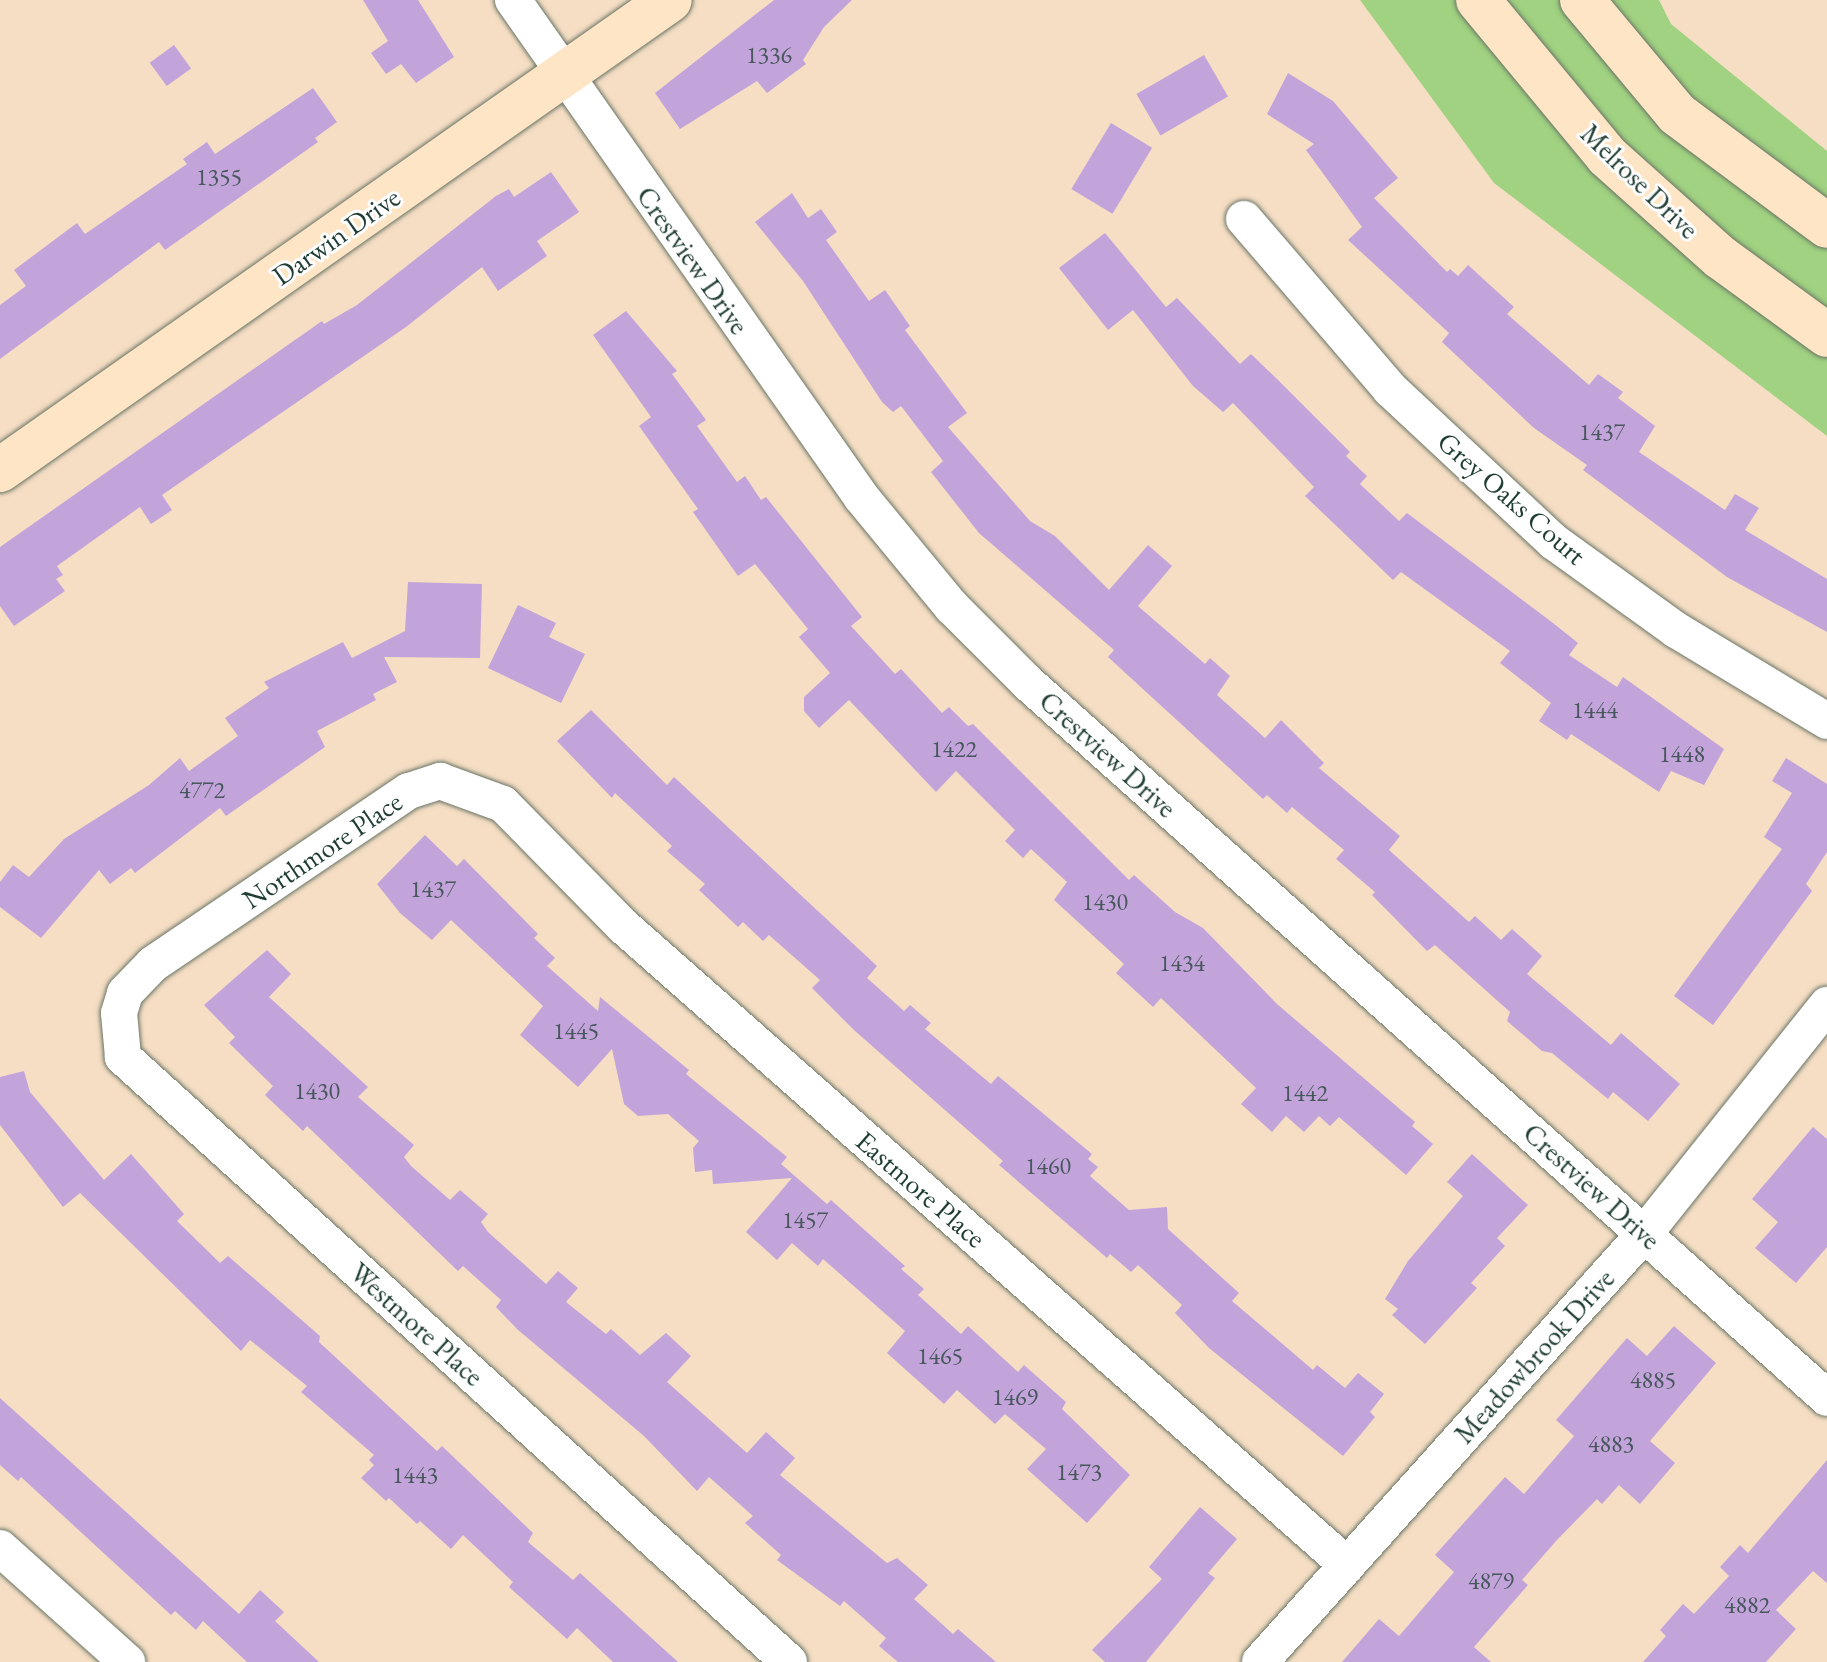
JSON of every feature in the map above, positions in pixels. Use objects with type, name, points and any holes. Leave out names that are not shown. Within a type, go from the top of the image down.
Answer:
[{"type":"street","name":"Crestview Drive","points":[[513,0],[564,77],[862,498],[952,607],[1028,683],[1827,1398]]},
{"type":"street","name":"Darwin Drive","points":[[0,470],[670,0]]},
{"type":"street","name":"Melrose Drive","points":[[1478,0],[1607,156],[1720,257],[1827,335]]},
{"type":"street","points":[[1582,0],[1677,114],[1827,226]]},
{"type":"street","name":"Grey Oaks Court","points":[[1244,219],[1390,389],[1554,542],[1676,630],[1827,721]]},
{"type":"street","name":"Northmore Place","points":[[153,964],[409,791],[440,781],[503,804]]},
{"type":"street","name":"Eastmore Place","points":[[503,804],[623,926],[1347,1565]]},
{"type":"street","name":"Westmore Place","points":[[153,964],[125,993],[119,1013],[123,1057],[789,1662]]},
{"type":"street","name":"Meadowbrook Drive","points":[[1260,1662],[1645,1233],[1827,1005]]},
{"type":"street","points":[[0,1548],[127,1662]]},
{"type":"green space","points":[[1360,0],[1659,0],[1671,24],[1827,151],[1827,436],[1494,183]]},
{"type":"building","points":[[363,0],[418,0],[454,57],[416,83],[401,64],[386,74],[371,53],[388,41]]},
{"type":"building","points":[[774,0],[852,0],[824,27],[803,60],[806,64],[767,93],[757,81],[680,129],[655,93]]},
{"type":"building","points":[[174,45],[191,68],[167,86],[150,63]]},
{"type":"building","points":[[1204,55],[1228,97],[1160,136],[1136,94]]},
{"type":"building","points":[[1288,73],[1333,101],[1398,178],[1374,198],[1447,272],[1450,269],[1458,276],[1468,265],[1514,307],[1507,314],[1589,385],[1598,374],[1623,392],[1618,398],[1655,426],[1639,452],[1725,510],[1735,494],[1759,508],[1745,530],[1827,579],[1827,632],[1727,577],[1583,470],[1587,465],[1534,428],[1442,342],[1449,333],[1348,240],[1362,227],[1306,150],[1314,144],[1267,114]]},
{"type":"building","points":[[313,88],[337,122],[315,138],[318,142],[165,250],[159,242],[0,359],[0,305],[26,286],[14,270],[77,223],[85,234],[187,164],[183,159],[207,142],[215,154]]},
{"type":"building","points":[[1111,123],[1152,148],[1112,214],[1071,189]]},
{"type":"building","points":[[551,172],[579,212],[537,241],[547,256],[498,291],[482,267],[406,327],[162,495],[172,510],[151,524],[140,507],[57,566],[63,575],[56,579],[65,591],[14,626],[0,606],[0,547],[322,321],[324,324],[357,305],[496,196],[509,189],[514,197]]},
{"type":"building","points":[[792,193],[808,218],[821,209],[837,232],[826,240],[869,301],[885,290],[910,326],[905,330],[967,413],[948,427],[1030,521],[1055,536],[1109,590],[1148,545],[1172,566],[1138,606],[1205,664],[1210,658],[1230,676],[1217,695],[1265,738],[1281,720],[1324,763],[1319,768],[1400,836],[1389,850],[1469,922],[1475,916],[1501,940],[1512,929],[1542,956],[1527,974],[1611,1045],[1621,1033],[1680,1084],[1648,1121],[1613,1092],[1608,1099],[1552,1053],[1542,1051],[1507,1021],[1510,1012],[1435,945],[1427,951],[1372,895],[1375,892],[1336,859],[1344,850],[1292,807],[1287,813],[1267,795],[1263,799],[1108,657],[1114,650],[979,533],[931,472],[943,461],[901,406],[893,412],[882,402],[803,281],[755,222]]},
{"type":"building","points":[[1105,233],[1166,307],[1177,298],[1240,364],[1251,354],[1275,377],[1350,452],[1346,456],[1367,476],[1360,484],[1399,521],[1407,513],[1553,623],[1578,643],[1569,655],[1617,687],[1623,677],[1724,749],[1704,785],[1671,771],[1659,792],[1571,734],[1567,740],[1539,721],[1551,703],[1500,663],[1510,651],[1401,572],[1393,580],[1305,496],[1314,487],[1233,403],[1223,412],[1193,386],[1133,310],[1108,330],[1059,268]]},
{"type":"building","points":[[626,311],[677,371],[672,374],[706,420],[697,426],[737,482],[745,476],[761,500],[766,497],[862,617],[851,626],[895,674],[901,669],[942,713],[949,707],[968,726],[973,724],[1129,880],[1134,875],[1175,912],[1203,928],[1277,1004],[1415,1122],[1412,1126],[1433,1144],[1406,1175],[1339,1117],[1330,1126],[1319,1116],[1304,1132],[1286,1116],[1272,1132],[1241,1104],[1256,1088],[1161,998],[1153,1007],[1116,973],[1124,964],[1054,900],[1067,882],[1031,849],[1023,858],[1005,841],[1015,830],[956,771],[936,792],[849,700],[819,728],[804,711],[804,697],[830,673],[799,637],[808,629],[755,564],[738,576],[693,512],[698,509],[639,426],[651,417],[593,335]]},
{"type":"building","points":[[408,582],[482,584],[480,658],[384,657],[397,682],[373,694],[376,700],[317,731],[325,747],[226,816],[220,808],[135,873],[131,868],[110,884],[99,870],[41,938],[0,907],[0,882],[13,865],[29,877],[64,839],[149,785],[180,758],[189,771],[238,736],[225,718],[269,688],[264,682],[343,642],[352,658],[405,631]]},
{"type":"building","points":[[518,605],[556,623],[549,637],[585,654],[561,703],[488,668]]},
{"type":"building","points":[[591,710],[667,785],[674,777],[877,966],[867,978],[904,1011],[910,1005],[931,1023],[925,1029],[991,1084],[998,1076],[1092,1154],[1088,1159],[1098,1167],[1090,1176],[1129,1210],[1167,1207],[1168,1229],[1239,1293],[1232,1301],[1313,1370],[1317,1365],[1345,1388],[1358,1373],[1384,1394],[1370,1412],[1375,1417],[1343,1456],[1209,1348],[1175,1313],[1182,1305],[1138,1265],[1131,1272],[1110,1254],[1107,1258],[999,1165],[1003,1161],[855,1031],[812,988],[820,980],[769,935],[763,941],[743,922],[738,927],[699,890],[705,884],[667,851],[672,846],[615,793],[612,798],[557,741]]},
{"type":"building","points":[[1786,758],[1827,784],[1827,852],[1806,884],[1812,891],[1713,1025],[1674,996],[1782,849],[1764,837],[1792,793],[1772,781]]},
{"type":"building","points":[[425,835],[457,866],[464,859],[538,934],[534,938],[555,958],[547,966],[598,1011],[600,997],[689,1070],[686,1074],[787,1157],[781,1164],[827,1204],[831,1200],[905,1266],[901,1269],[924,1289],[918,1295],[961,1334],[968,1326],[1018,1372],[1024,1365],[1066,1402],[1062,1409],[1130,1475],[1087,1523],[1027,1469],[1046,1449],[1005,1414],[995,1424],[957,1390],[944,1404],[887,1353],[905,1331],[823,1259],[818,1266],[792,1243],[777,1260],[746,1232],[792,1178],[713,1184],[712,1170],[695,1172],[693,1148],[699,1141],[668,1114],[638,1116],[624,1104],[612,1049],[578,1087],[520,1035],[543,1006],[451,920],[432,940],[400,913],[377,884]]},
{"type":"building","points":[[267,950],[291,974],[269,997],[368,1087],[358,1097],[414,1145],[404,1157],[411,1166],[450,1200],[460,1190],[488,1214],[481,1222],[488,1232],[546,1284],[558,1271],[578,1288],[566,1302],[606,1334],[611,1329],[640,1355],[666,1333],[691,1356],[667,1382],[747,1453],[766,1432],[795,1458],[780,1475],[887,1563],[897,1558],[928,1585],[914,1599],[953,1634],[958,1629],[996,1662],[898,1662],[879,1646],[886,1638],[844,1601],[840,1606],[777,1560],[781,1555],[745,1523],[753,1516],[709,1477],[697,1491],[644,1436],[517,1329],[496,1307],[501,1300],[463,1266],[458,1271],[307,1126],[303,1131],[265,1095],[273,1086],[229,1043],[235,1037],[204,1005]]},
{"type":"building","points":[[24,1071],[30,1092],[104,1180],[131,1154],[184,1214],[177,1221],[220,1263],[228,1256],[320,1336],[319,1342],[437,1451],[442,1446],[533,1533],[528,1542],[573,1580],[580,1573],[678,1662],[613,1662],[577,1628],[567,1639],[509,1587],[513,1582],[463,1535],[451,1549],[389,1498],[386,1501],[361,1478],[374,1465],[369,1460],[374,1455],[301,1392],[307,1386],[250,1340],[241,1351],[80,1193],[63,1207],[0,1125],[0,1077]]},
{"type":"building","points":[[1813,1127],[1827,1139],[1827,1247],[1796,1283],[1755,1248],[1778,1222],[1752,1199]]},
{"type":"building","points":[[1472,1154],[1528,1205],[1497,1238],[1505,1246],[1471,1283],[1477,1288],[1425,1344],[1392,1315],[1398,1309],[1385,1299],[1408,1261],[1463,1196],[1447,1182]]},
{"type":"building","points":[[1674,1326],[1716,1363],[1650,1441],[1675,1463],[1640,1504],[1619,1485],[1602,1504],[1597,1499],[1556,1541],[1522,1580],[1528,1585],[1474,1647],[1491,1662],[1342,1662],[1379,1619],[1399,1636],[1454,1572],[1435,1555],[1505,1477],[1524,1494],[1574,1436],[1556,1420],[1627,1338],[1647,1356]]},
{"type":"building","points":[[0,1398],[239,1614],[260,1590],[284,1612],[275,1621],[319,1662],[247,1662],[203,1621],[196,1630],[175,1611],[171,1615],[21,1477],[18,1481],[0,1465]]},
{"type":"building","points":[[1827,1460],[1827,1583],[1813,1571],[1776,1610],[1796,1629],[1766,1662],[1643,1662],[1666,1636],[1660,1630],[1683,1604],[1694,1614],[1729,1576],[1720,1567],[1740,1545],[1748,1553]]},
{"type":"building","points":[[1200,1507],[1237,1539],[1208,1573],[1215,1578],[1146,1662],[1105,1662],[1092,1650],[1162,1579],[1149,1567]]}]
